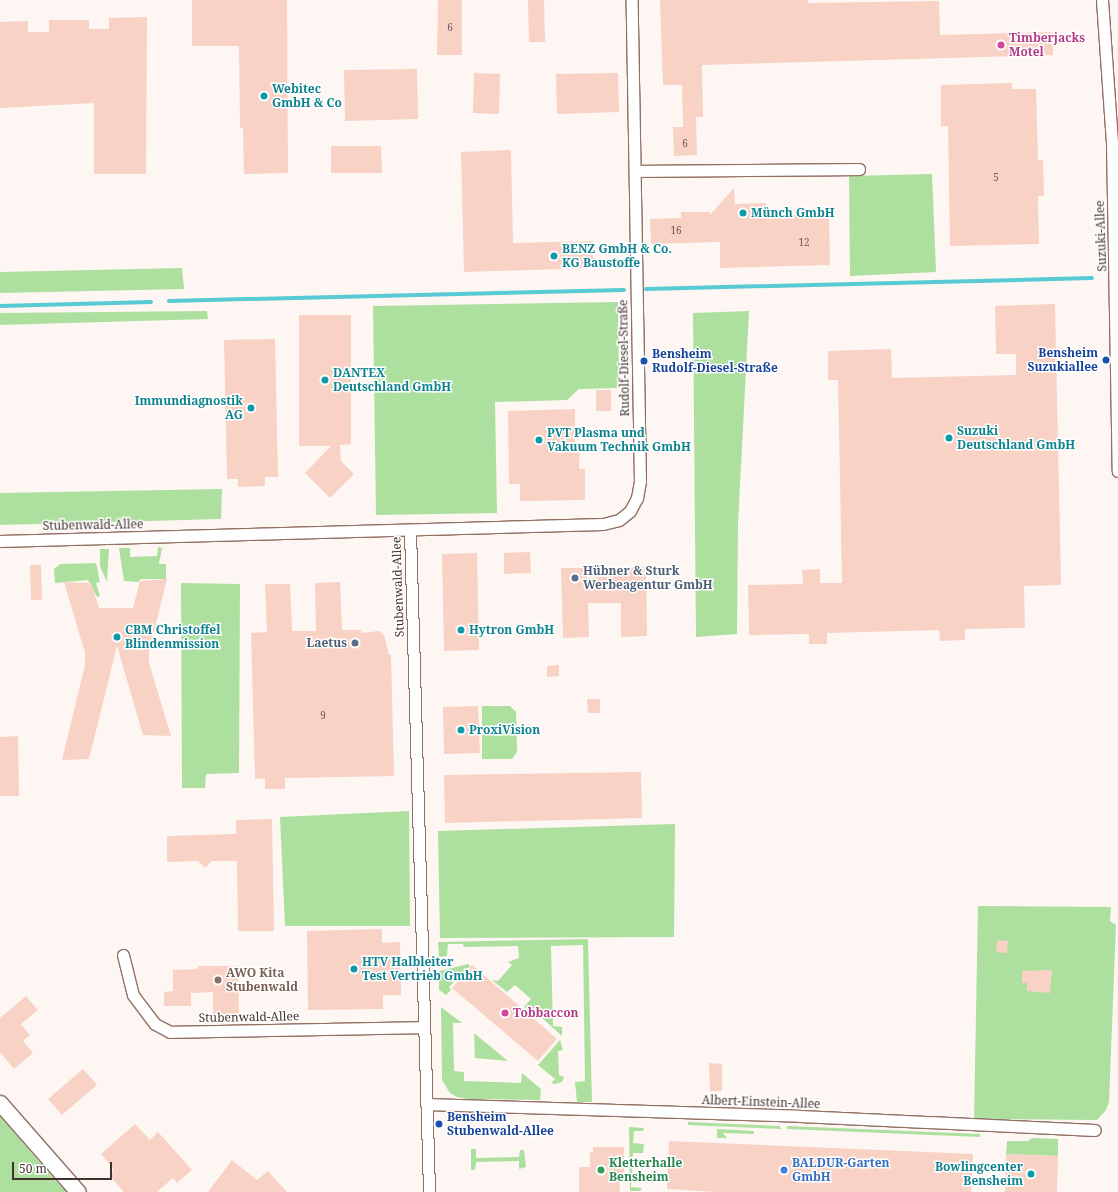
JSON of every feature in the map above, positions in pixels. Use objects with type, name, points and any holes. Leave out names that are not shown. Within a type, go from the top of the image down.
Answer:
[{"type":"street","name":"Rudolf-Diesel-Straße","points":[[410,531],[603,524],[619,520],[630,511],[637,498],[640,481],[632,0]]},
{"type":"street","name":"Suzuki-Allee","points":[[1102,0],[1112,142],[1118,471]]},
{"type":"street","points":[[635,171],[860,169]]},
{"type":"street","name":"Stubenwald-Allee","points":[[0,541],[410,531],[429,1192]]},
{"type":"street","name":"Stubenwald-Allee","points":[[123,955],[133,995],[155,1024],[170,1032],[424,1027]]},
{"type":"street","points":[[0,1103],[78,1192]]},
{"type":"street","name":"Albert-Einstein-Allee","points":[[426,1104],[800,1116],[1095,1130]]},
{"type":"green space","points":[[932,174],[936,272],[850,276],[849,176]]},
{"type":"green space","points":[[182,268],[184,289],[0,293],[0,272]]},
{"type":"green space","points":[[618,302],[619,388],[579,389],[567,400],[495,402],[497,513],[376,515],[373,306]]},
{"type":"green space","points":[[207,311],[208,319],[0,325],[0,313]]},
{"type":"green space","points":[[749,311],[738,524],[737,634],[696,637],[693,313]]},
{"type":"green space","points":[[222,489],[221,519],[0,525],[0,493]]},
{"type":"green space","points":[[158,547],[162,548],[159,564],[166,564],[166,581],[162,579],[141,579],[138,582],[124,581],[119,548],[130,548],[130,557],[157,556]]},
{"type":"green space","points":[[100,549],[109,549],[107,582],[100,566]]},
{"type":"green space","points":[[96,563],[100,582],[96,583],[100,596],[97,597],[88,580],[55,583],[54,569],[60,564]]},
{"type":"green space","points":[[181,583],[240,584],[239,773],[206,774],[205,788],[182,788]]},
{"type":"green space","points":[[482,706],[510,706],[516,712],[517,752],[512,759],[482,759]]},
{"type":"green space","points":[[409,811],[410,926],[285,926],[280,817]]},
{"type":"green space","points":[[675,824],[674,937],[440,938],[438,831]]},
{"type":"green space","points":[[978,906],[1111,907],[1110,921],[1116,925],[1109,1102],[1106,1110],[1097,1120],[974,1119]]},
{"type":"green space","points":[[588,939],[592,1102],[577,1102],[575,1082],[585,1081],[583,945],[551,946],[553,1026],[562,1027],[562,1036],[540,1016],[537,1018],[524,1007],[531,999],[515,985],[507,992],[492,980],[498,981],[512,965],[508,962],[519,958],[518,946],[464,947],[463,944],[448,944],[447,956],[439,957],[438,942]]},
{"type":"green space","points":[[468,964],[470,966],[449,987],[451,990],[446,995],[439,990],[439,971]]},
{"type":"green space","points":[[441,1007],[462,1023],[453,1023],[454,1071],[464,1072],[464,1081],[521,1083],[522,1073],[541,1089],[540,1100],[467,1099],[457,1097],[450,1093],[442,1080]]},
{"type":"green space","points":[[474,1033],[508,1061],[475,1058]]},
{"type":"green space","points":[[560,1040],[563,1050],[558,1051],[559,1075],[564,1077],[562,1082],[554,1084],[551,1083],[555,1079],[538,1065]]},
{"type":"green space","points":[[0,1116],[56,1181],[67,1192],[0,1192]]},
{"type":"green space","points":[[688,1122],[780,1126],[781,1129],[688,1125]]},
{"type":"green space","points":[[787,1126],[980,1134],[980,1137],[787,1129]]},
{"type":"green space","points":[[629,1127],[644,1128],[643,1131],[634,1131],[633,1143],[644,1144],[643,1153],[633,1153],[631,1187],[642,1188],[640,1191],[630,1191]]},
{"type":"green space","points":[[717,1129],[754,1131],[754,1134],[723,1133],[727,1138],[717,1138]]},
{"type":"green space","points":[[1032,1138],[1058,1139],[1058,1156],[1006,1154],[1007,1141],[1028,1141]]},
{"type":"green space","points":[[471,1149],[476,1149],[476,1158],[519,1157],[520,1150],[524,1150],[526,1167],[519,1169],[519,1161],[476,1162],[475,1170],[471,1170]]},
{"type":"building","points":[[192,0],[287,0],[288,173],[244,174],[243,128],[240,128],[239,46],[192,46]]},
{"type":"building","points":[[438,0],[462,0],[462,55],[437,55]]},
{"type":"building","points":[[528,0],[544,0],[545,42],[529,42]]},
{"type":"building","points":[[660,0],[808,0],[808,3],[939,1],[940,35],[1053,32],[1053,55],[702,65],[703,117],[696,117],[697,155],[674,156],[673,127],[683,127],[682,85],[663,85]]},
{"type":"building","points":[[147,17],[146,174],[94,174],[94,103],[0,108],[0,22],[28,21],[28,32],[49,32],[49,20],[89,20],[89,29],[109,29],[109,18]]},
{"type":"building","points":[[417,69],[418,119],[345,121],[344,70]]},
{"type":"building","points":[[474,73],[500,74],[499,114],[473,113]]},
{"type":"building","points":[[618,73],[619,112],[557,114],[556,74]]},
{"type":"building","points":[[1012,83],[1012,89],[1036,89],[1038,160],[1043,160],[1044,196],[1038,196],[1039,244],[950,246],[948,126],[941,126],[941,85]]},
{"type":"building","points":[[331,146],[381,146],[382,173],[331,173]]},
{"type":"building","points":[[511,150],[513,243],[593,241],[593,268],[464,272],[461,152]]},
{"type":"building","points":[[734,188],[735,204],[766,203],[766,216],[829,214],[830,265],[720,268],[720,242],[651,244],[650,219],[681,218],[681,212],[710,212],[710,215]]},
{"type":"building","name":"Suzuki Deutschland GmbH","points":[[1055,304],[1061,585],[1024,586],[1025,628],[965,629],[965,640],[940,641],[939,630],[827,633],[827,644],[809,644],[809,634],[749,635],[748,585],[803,584],[802,570],[820,569],[820,583],[842,583],[838,380],[828,380],[828,351],[891,349],[892,378],[1016,375],[1016,354],[996,354],[995,306]]},
{"type":"building","name":"DANTEX Deutschland GmbH","points":[[299,315],[351,315],[351,444],[340,445],[341,461],[354,474],[330,498],[305,473],[331,446],[299,446]]},
{"type":"building","name":"Immundiagnostik AG","points":[[275,339],[278,477],[265,477],[265,486],[238,487],[238,479],[227,479],[224,340]]},
{"type":"building","points":[[596,390],[611,390],[611,411],[596,411]]},
{"type":"building","name":"PVT Plasma und Vakuum Technik GmbH","points":[[575,409],[575,445],[580,445],[579,469],[585,469],[585,500],[520,501],[520,484],[509,484],[508,411]]},
{"type":"building","points":[[530,552],[531,573],[504,574],[504,553]]},
{"type":"building","points":[[477,553],[479,650],[444,651],[442,554]]},
{"type":"building","points":[[30,565],[41,565],[42,600],[31,600]]},
{"type":"building","points":[[646,567],[647,636],[621,637],[621,603],[588,603],[589,637],[563,638],[561,568],[587,568],[587,578],[620,576],[620,568]]},
{"type":"building","points":[[167,579],[149,652],[149,663],[171,736],[143,735],[117,646],[89,759],[62,760],[85,665],[85,653],[64,582],[91,583],[99,608],[133,608],[140,581]]},
{"type":"building","points":[[340,582],[342,630],[361,630],[361,633],[379,631],[384,635],[389,655],[391,655],[394,776],[285,778],[285,789],[265,789],[265,778],[255,779],[251,633],[267,632],[265,584],[290,584],[292,631],[316,631],[315,583]]},
{"type":"building","points":[[559,665],[559,676],[547,677],[547,666]]},
{"type":"building","points":[[587,699],[600,699],[600,713],[588,713]]},
{"type":"building","name":"ProxiVision","points":[[478,706],[480,753],[444,754],[443,707]]},
{"type":"building","points":[[18,736],[19,796],[0,796],[0,737]]},
{"type":"building","points":[[641,772],[642,818],[445,823],[444,775]]},
{"type":"building","points":[[272,819],[274,931],[238,931],[237,861],[212,861],[205,868],[198,861],[167,862],[167,836],[236,834],[236,820]]},
{"type":"building","name":"HTV Halbleiter Test Vertrieb GmbH","points":[[382,929],[382,943],[400,942],[401,995],[383,995],[383,1009],[308,1010],[307,931]]},
{"type":"building","points":[[997,940],[1008,941],[1007,953],[996,952]]},
{"type":"building","name":"Tobbaccon","points":[[472,965],[557,1039],[538,1061],[452,988]]},
{"type":"building","name":"AWO Kita Stubenwald","points":[[198,966],[238,966],[239,1014],[213,1014],[213,992],[191,993],[191,1006],[164,1006],[164,992],[173,991],[173,970],[198,969]]},
{"type":"building","points":[[1052,970],[1050,993],[1027,991],[1027,983],[1022,983],[1022,971]]},
{"type":"building","points":[[26,996],[38,1010],[21,1024],[30,1035],[23,1041],[33,1053],[14,1069],[0,1052],[0,1018]]},
{"type":"building","points":[[709,1063],[722,1064],[722,1091],[710,1091]]},
{"type":"building","points":[[83,1069],[97,1085],[62,1115],[48,1099]]},
{"type":"building","points":[[135,1124],[150,1140],[158,1132],[192,1170],[177,1183],[173,1178],[157,1192],[124,1192],[109,1175],[114,1170],[101,1154]]},
{"type":"building","name":"BALDUR-Garten GmbH","points":[[669,1141],[973,1154],[971,1192],[717,1192],[667,1189]]},
{"type":"building","name":"Kletterhalle Bensheim","points":[[593,1147],[624,1147],[624,1173],[619,1173],[620,1192],[579,1192],[579,1167],[590,1167],[590,1152],[593,1152]]},
{"type":"building","name":"Bowlingcenter Bensheim","points":[[1006,1154],[1058,1156],[1057,1192],[1005,1192]]},
{"type":"building","points":[[232,1160],[257,1180],[268,1171],[287,1192],[208,1192]]},
{"type":"waterway","points":[[646,289],[1092,278]]},
{"type":"waterway","points":[[169,301],[624,290]]},
{"type":"waterway","points":[[0,306],[151,302]]},
{"type":"place","name":"Timberjacks Motel","points":[[1001,45]]},
{"type":"place","name":"Webitec GmbH & Co","points":[[264,96]]},
{"type":"place","name":"Münch GmbH","points":[[743,213]]},
{"type":"place","name":"BENZ GmbH & Co. KG Baustoffe","points":[[554,256]]},
{"type":"place","name":"Bensheim Suzukiallee","points":[[1106,360]]},
{"type":"place","name":"Bensheim Rudolf-Diesel-Straße","points":[[644,361]]},
{"type":"place","name":"DANTEX Deutschland GmbH","points":[[325,380]]},
{"type":"place","name":"Immundiagnostik AG","points":[[251,408]]},
{"type":"place","name":"Suzuki Deutschland GmbH","points":[[949,438]]},
{"type":"place","name":"PVT Plasma und Vakuum Technik GmbH","points":[[539,440]]},
{"type":"place","name":"Hübner & Sturk Werbeagentur GmbH","points":[[575,578]]},
{"type":"place","name":"Hytron GmbH","points":[[461,630]]},
{"type":"place","name":"CBM Christoffel Blindenmission","points":[[117,637]]},
{"type":"place","name":"Laetus","points":[[355,643]]},
{"type":"place","name":"ProxiVision","points":[[461,730]]},
{"type":"place","name":"HTV Halbleiter Test Vertrieb GmbH","points":[[354,969]]},
{"type":"place","name":"AWO Kita Stubenwald","points":[[218,980]]},
{"type":"place","name":"Tobbaccon","points":[[505,1013]]},
{"type":"place","name":"Bensheim Stubenwald-Allee","points":[[439,1124]]},
{"type":"place","name":"Kletterhalle Bensheim","points":[[601,1170]]},
{"type":"place","name":"BALDUR-Garten GmbH","points":[[784,1170]]},
{"type":"place","name":"Bowlingcenter Bensheim","points":[[1031,1174]]}]
